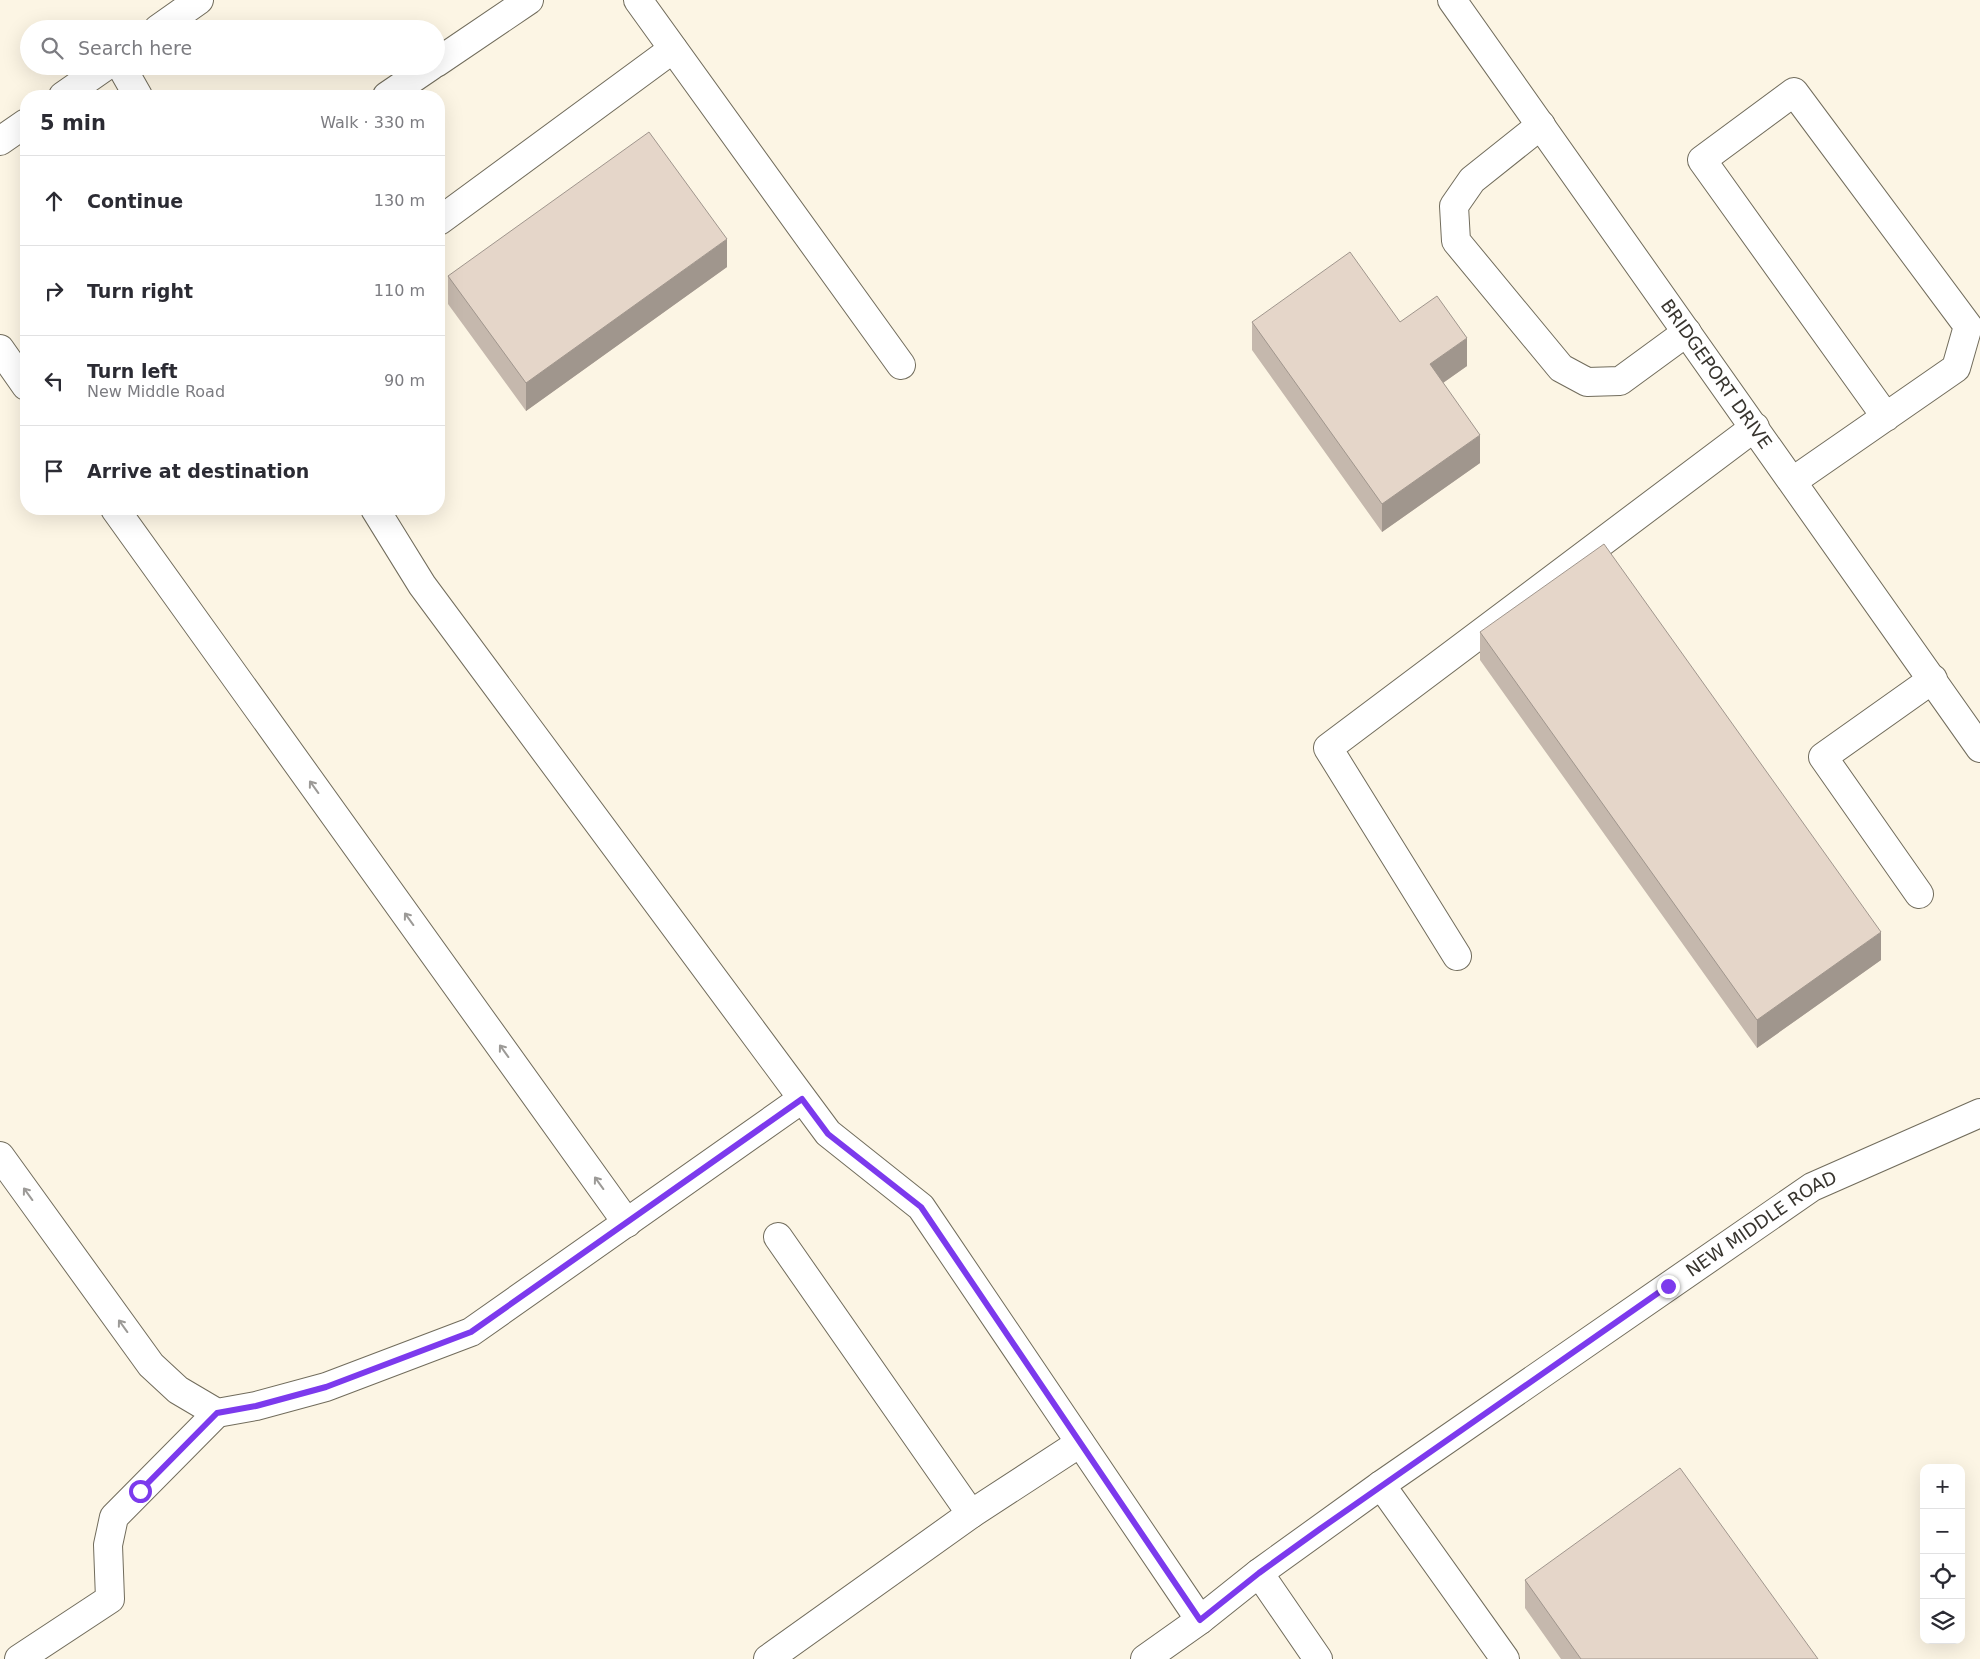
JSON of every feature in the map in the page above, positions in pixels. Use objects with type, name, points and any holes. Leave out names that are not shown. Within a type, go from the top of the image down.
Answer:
[{"type":"street","points":[[171,20],[199,0]]},
{"type":"street","points":[[445,57],[529,0]]},
{"type":"street","points":[[638,0],[901,365]]},
{"type":"street","name":"BRIDGEPORT DRIVE","points":[[1452,0],[1980,748]]},
{"type":"street","points":[[445,216],[673,49]]},
{"type":"street","points":[[72,90],[93,75]]},
{"type":"street","points":[[125,75],[134,90]]},
{"type":"street","points":[[396,90],[418,75]]},
{"type":"street","points":[[1793,481],[1886,417],[1956,368],[1968,326],[1794,92],[1702,160],[1886,417]]},
{"type":"street","points":[[1541,125],[1472,180],[1454,206],[1456,241],[1561,368],[1587,382],[1620,381],[1687,332]]},
{"type":"street","points":[[0,141],[20,127]]},
{"type":"street","points":[[0,349],[20,377]]},
{"type":"street","points":[[1457,956],[1328,748],[1755,427]]},
{"type":"street","points":[[119,515],[627,1223]]},
{"type":"street","points":[[379,515],[422,585],[828,1134],[921,1207],[1200,1620]]},
{"type":"street","points":[[1919,894],[1823,757],[1933,679]]},
{"type":"street","points":[[19,1659],[110,1599],[108,1545],[114,1517],[217,1413],[256,1406],[326,1387],[471,1332],[802,1099]]},
{"type":"street","name":"NEW MIDDLE ROAD","points":[[1145,1659],[1200,1620],[1259,1573],[1381,1486],[1812,1187],[1980,1113]]},
{"type":"street","points":[[0,1156],[151,1365],[178,1390],[217,1413]]},
{"type":"street","points":[[778,1237],[971,1514]]},
{"type":"street","points":[[768,1659],[971,1514],[1080,1443]]},
{"type":"street","points":[[1381,1486],[1505,1659]]},
{"type":"street","points":[[1259,1573],[1318,1659]]},
{"type":"building","points":[[649,132],[727,239],[526,383],[448,276]]},
{"type":"building","points":[[1350,252],[1400,322],[1437,296],[1467,338],[1430,364],[1480,435],[1382,504],[1252,322]]},
{"type":"building","points":[[1604,544],[1881,932],[1757,1020],[1480,632]]},
{"type":"building","points":[[1680,1468],[1818,1659],[1581,1659],[1525,1580]]},
{"type":"route","points":[[140,1491],[217,1413],[256,1406],[326,1387],[471,1332],[802,1099],[828,1134],[921,1207],[1200,1620],[1259,1573],[1397,1474],[1668,1286]]}]
